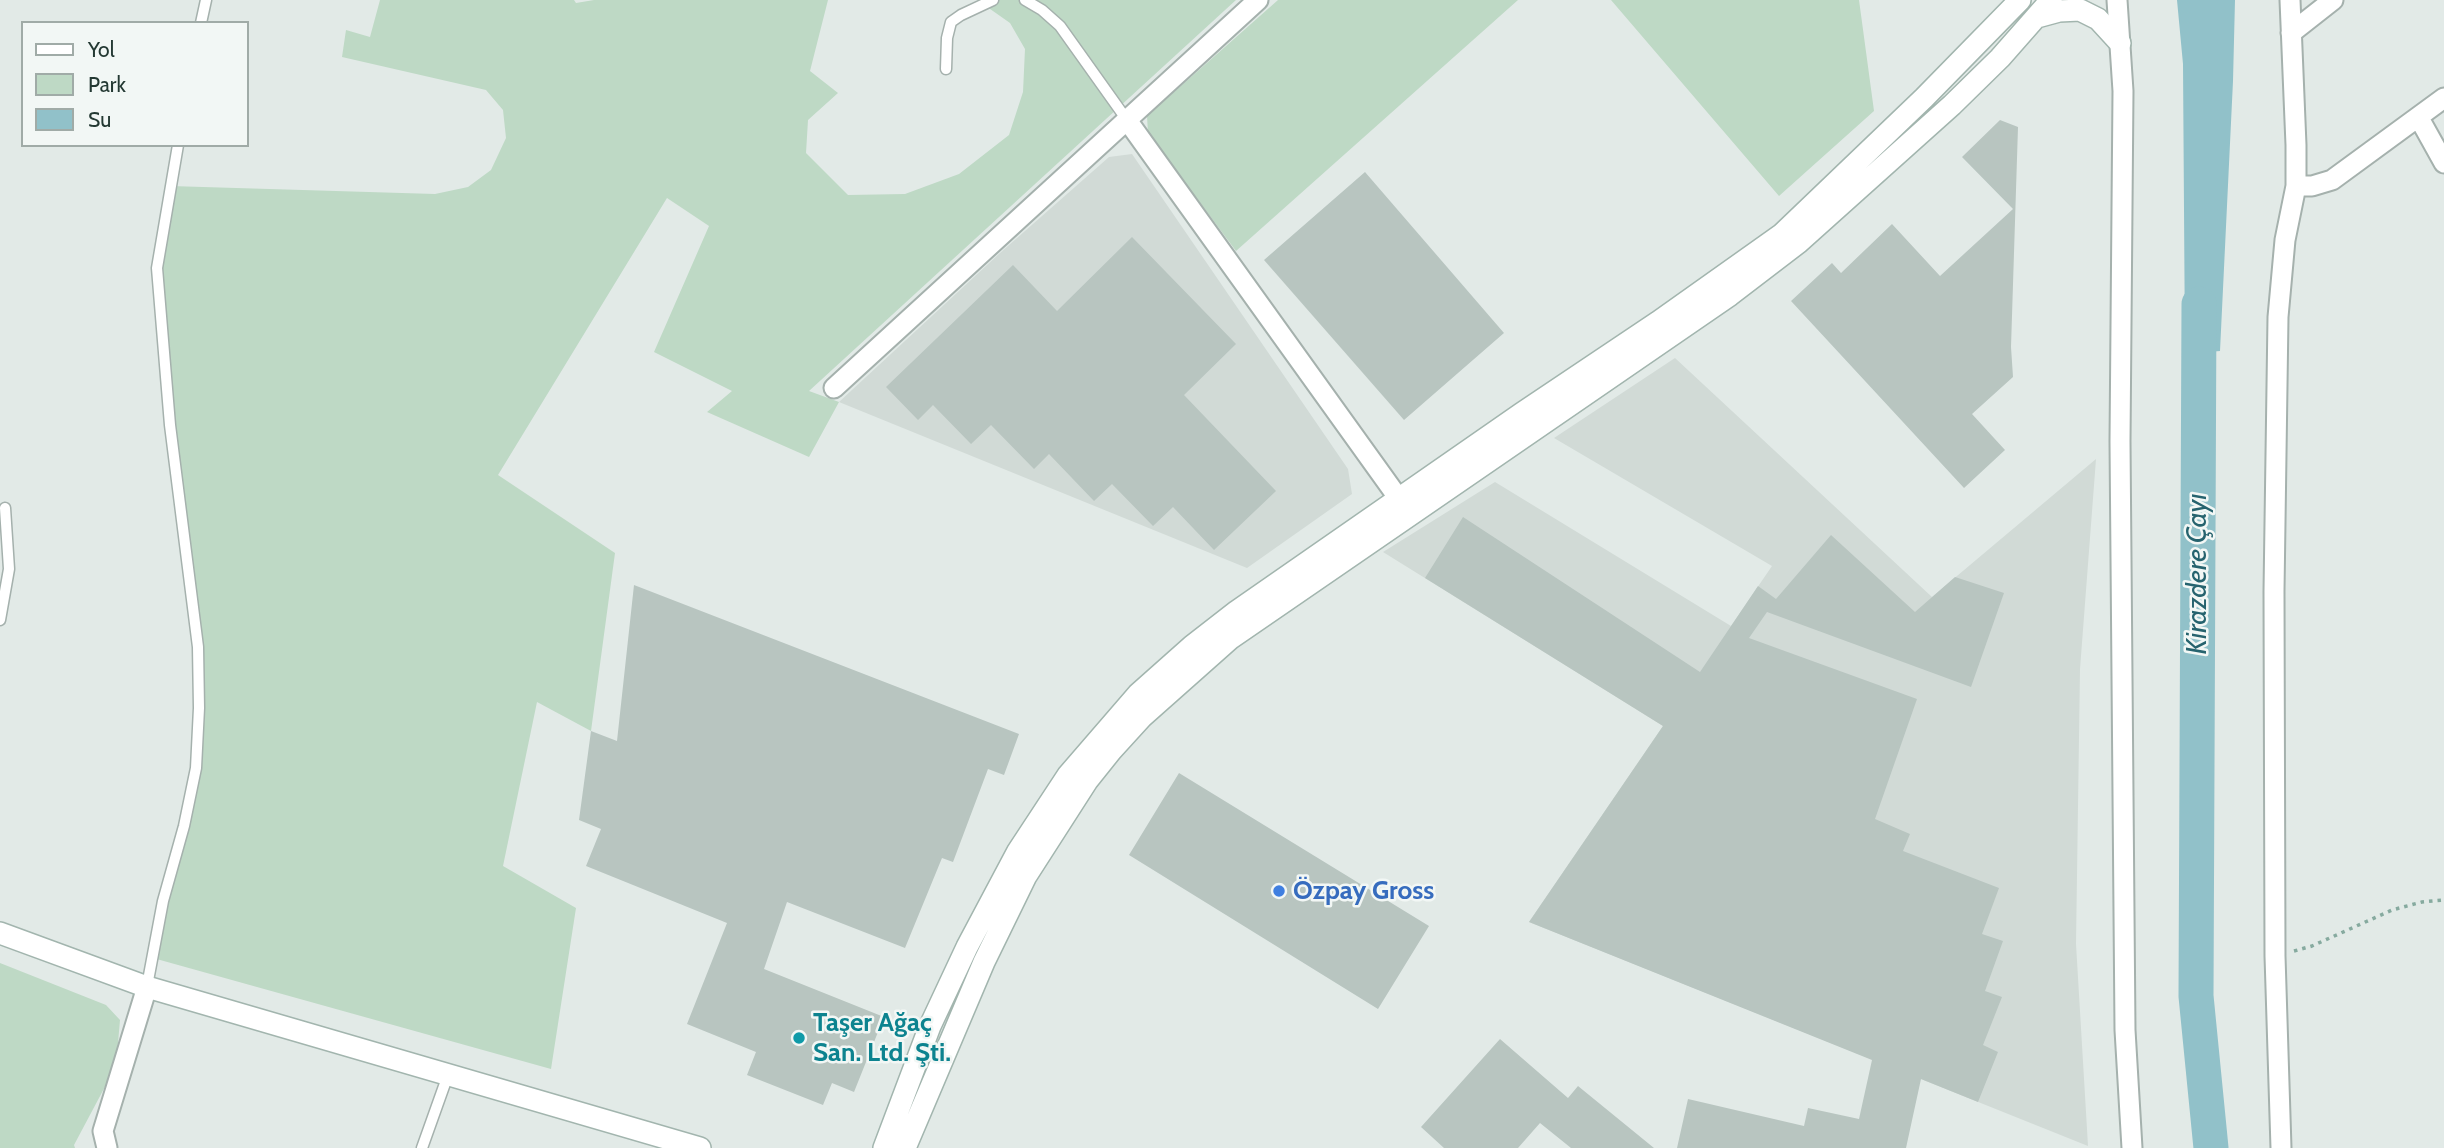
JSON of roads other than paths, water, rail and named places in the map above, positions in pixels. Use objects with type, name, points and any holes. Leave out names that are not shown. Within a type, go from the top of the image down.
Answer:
[{"type":"main road","points":[[905,1148],[984,962],[1026,876],[1065,814],[1111,751],[1177,683],[1231,638],[1404,506],[1782,234],[1924,99],[2020,0]]},
{"type":"main road","points":[[884,1148],[930,1026],[967,947],[1018,851],[1085,753],[1138,694],[1237,611],[1730,295],[1788,251],[1952,105],[2000,58],[2051,0]]},
{"type":"main road","points":[[2037,17],[2059,11],[2080,10],[2098,19],[2120,43]]},
{"type":"main road","points":[[0,933],[147,987],[700,1148]]},
{"type":"main road","points":[[871,1148],[891,1127]]},
{"type":"street","points":[[834,388],[1258,0]]},
{"type":"street","points":[[2117,0],[2123,91],[2120,455],[2125,1030],[2132,1148]]},
{"type":"street","points":[[2281,1148],[2275,956],[2274,592],[2278,317],[2285,240],[2296,186],[2290,0]]},
{"type":"street","points":[[2291,33],[2333,0]]},
{"type":"street","points":[[2296,186],[2312,186],[2332,180],[2444,98]]},
{"type":"street","points":[[2419,118],[2444,163]]},
{"type":"street","points":[[1126,120],[1404,506]]},
{"type":"street","points":[[107,1148],[103,1131],[147,987]]},
{"type":"lane","points":[[201,21],[206,0]]},
{"type":"lane","points":[[946,69],[947,38],[951,22],[993,0]]},
{"type":"lane","points":[[1026,0],[1060,26],[1126,120]]},
{"type":"lane","points":[[147,987],[163,901],[184,826],[196,768],[199,708],[198,647],[170,425],[157,268],[178,147]]},
{"type":"lane","points":[[0,620],[9,569],[5,508]]},
{"type":"lane","points":[[422,1148],[448,1075]]},
{"type":"water","points":[[2177,0],[2235,0],[2220,351],[2185,354],[2183,64]]},
{"type":"waterway","name":"Kirazdere Çayı","points":[[2199,304],[2196,996],[2211,1148]]},
{"type":"place","name":"Özpay Gross","points":[[1279,891]]},
{"type":"place","name":"Taşer Ağaç San. Ltd. Şti.","points":[[799,1038]]}]
